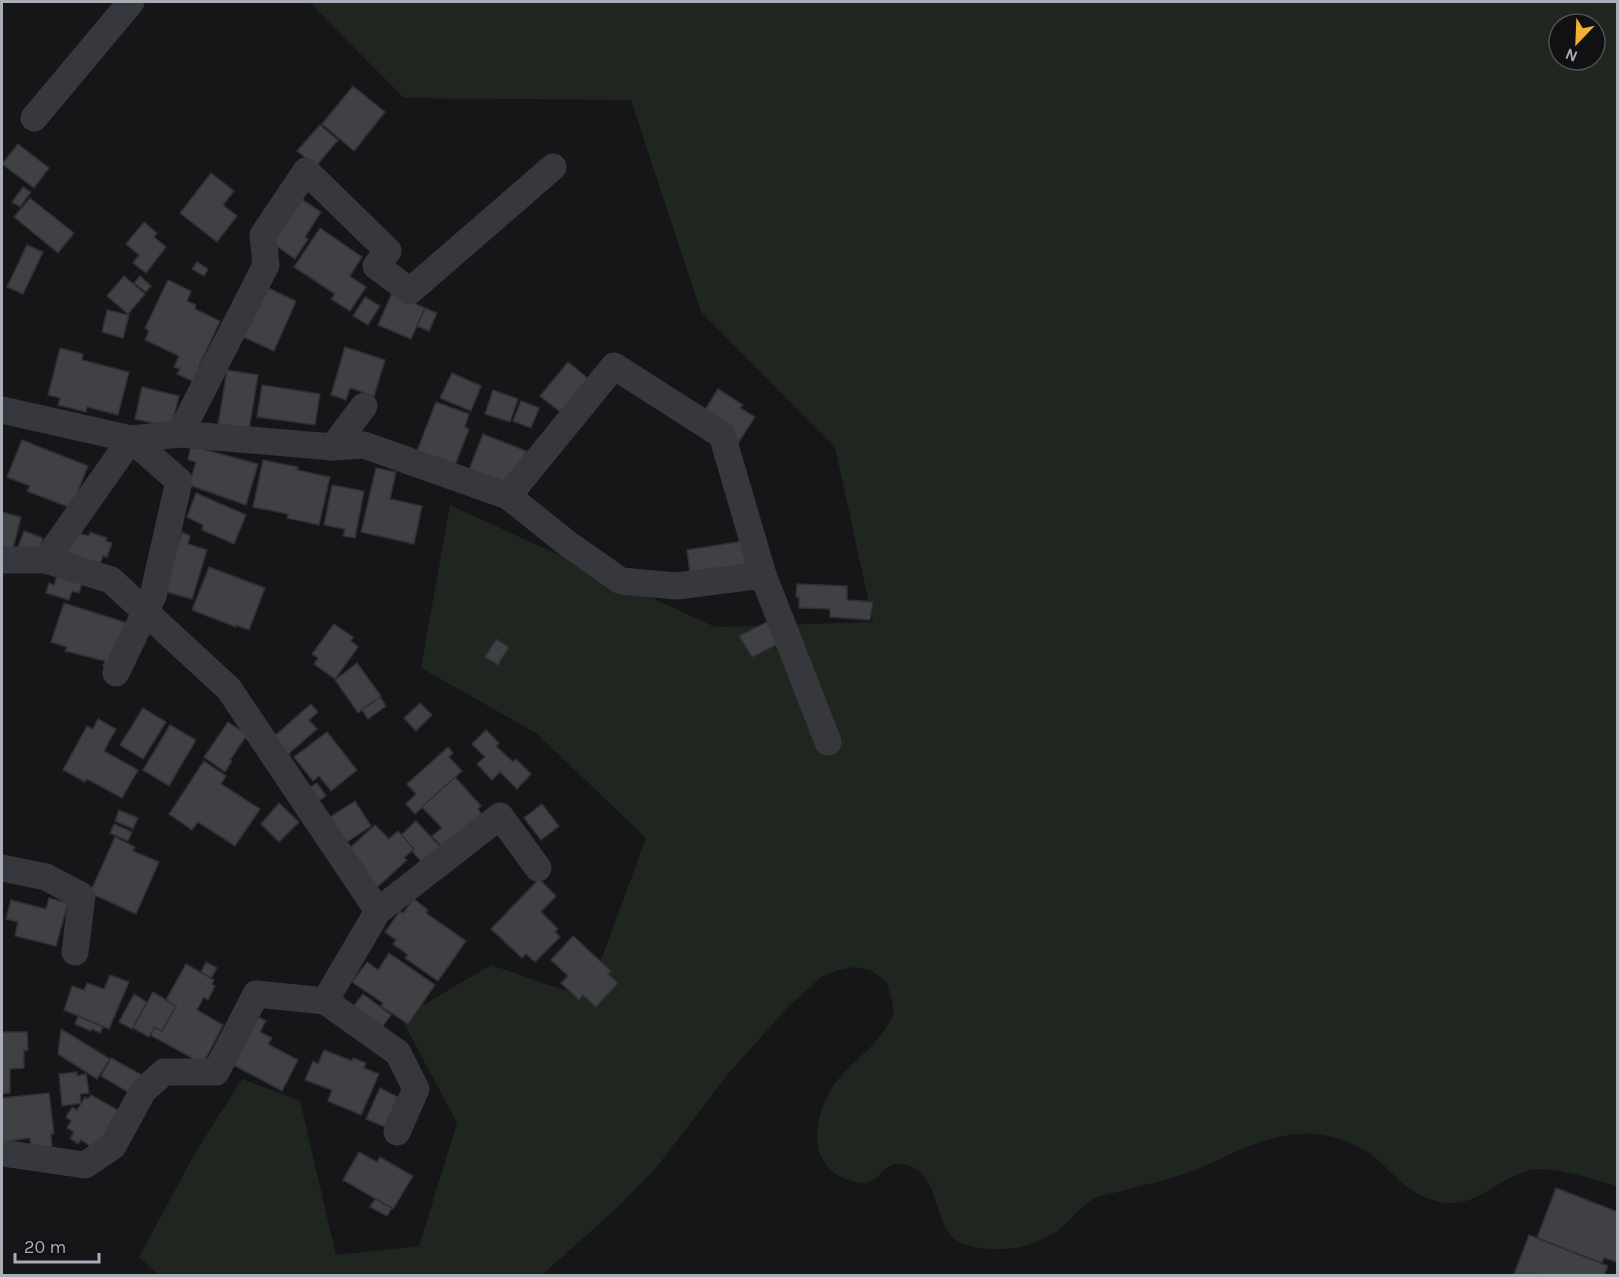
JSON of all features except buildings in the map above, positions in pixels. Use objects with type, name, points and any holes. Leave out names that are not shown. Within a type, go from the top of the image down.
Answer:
[{"type":"street","points":[[34,118],[131,2]]},
{"type":"street","points":[[180,434],[266,266],[263,235],[306,171],[388,251],[376,266],[410,291],[553,167]]},
{"type":"street","points":[[508,496],[614,366],[722,435],[763,575],[828,742]]},
{"type":"street","points":[[333,447],[364,406]]},
{"type":"street","points":[[2,411],[131,440],[180,434],[333,447],[364,444],[508,496],[621,581],[676,586],[763,575]]},
{"type":"street","points":[[46,560],[131,440]]},
{"type":"street","points":[[116,673],[153,596],[179,481],[131,440]]},
{"type":"street","points":[[2,560],[46,560],[111,580],[229,689],[378,911]]},
{"type":"street","points":[[326,1001],[378,911],[500,816],[538,868]]},
{"type":"street","points":[[2,868],[46,877],[82,896],[75,952]]},
{"type":"street","points":[[2,1153],[85,1165],[113,1146],[143,1091],[164,1072],[216,1072],[255,994],[326,1001],[398,1053],[416,1089],[397,1132]]},
{"type":"shaded area","points":[[309,2],[1617,2],[1617,1186],[1560,1171],[1537,1169],[1515,1175],[1484,1193],[1462,1202],[1436,1201],[1406,1186],[1359,1147],[1325,1135],[1299,1134],[1269,1139],[1196,1170],[1098,1197],[1083,1206],[1060,1229],[1031,1244],[1006,1249],[988,1249],[960,1243],[948,1231],[942,1220],[930,1185],[914,1168],[895,1164],[870,1182],[863,1183],[840,1176],[829,1169],[822,1159],[817,1135],[822,1108],[828,1095],[844,1073],[883,1033],[894,1015],[886,981],[872,971],[855,967],[821,977],[787,1008],[729,1073],[655,1169],[619,1206],[542,1275],[160,1276],[139,1257],[195,1153],[242,1079],[300,1101],[336,1255],[419,1246],[457,1123],[401,1018],[491,965],[587,998],[646,838],[536,733],[421,668],[450,505],[715,627],[873,622],[835,447],[701,312],[631,100],[404,98]]}]
